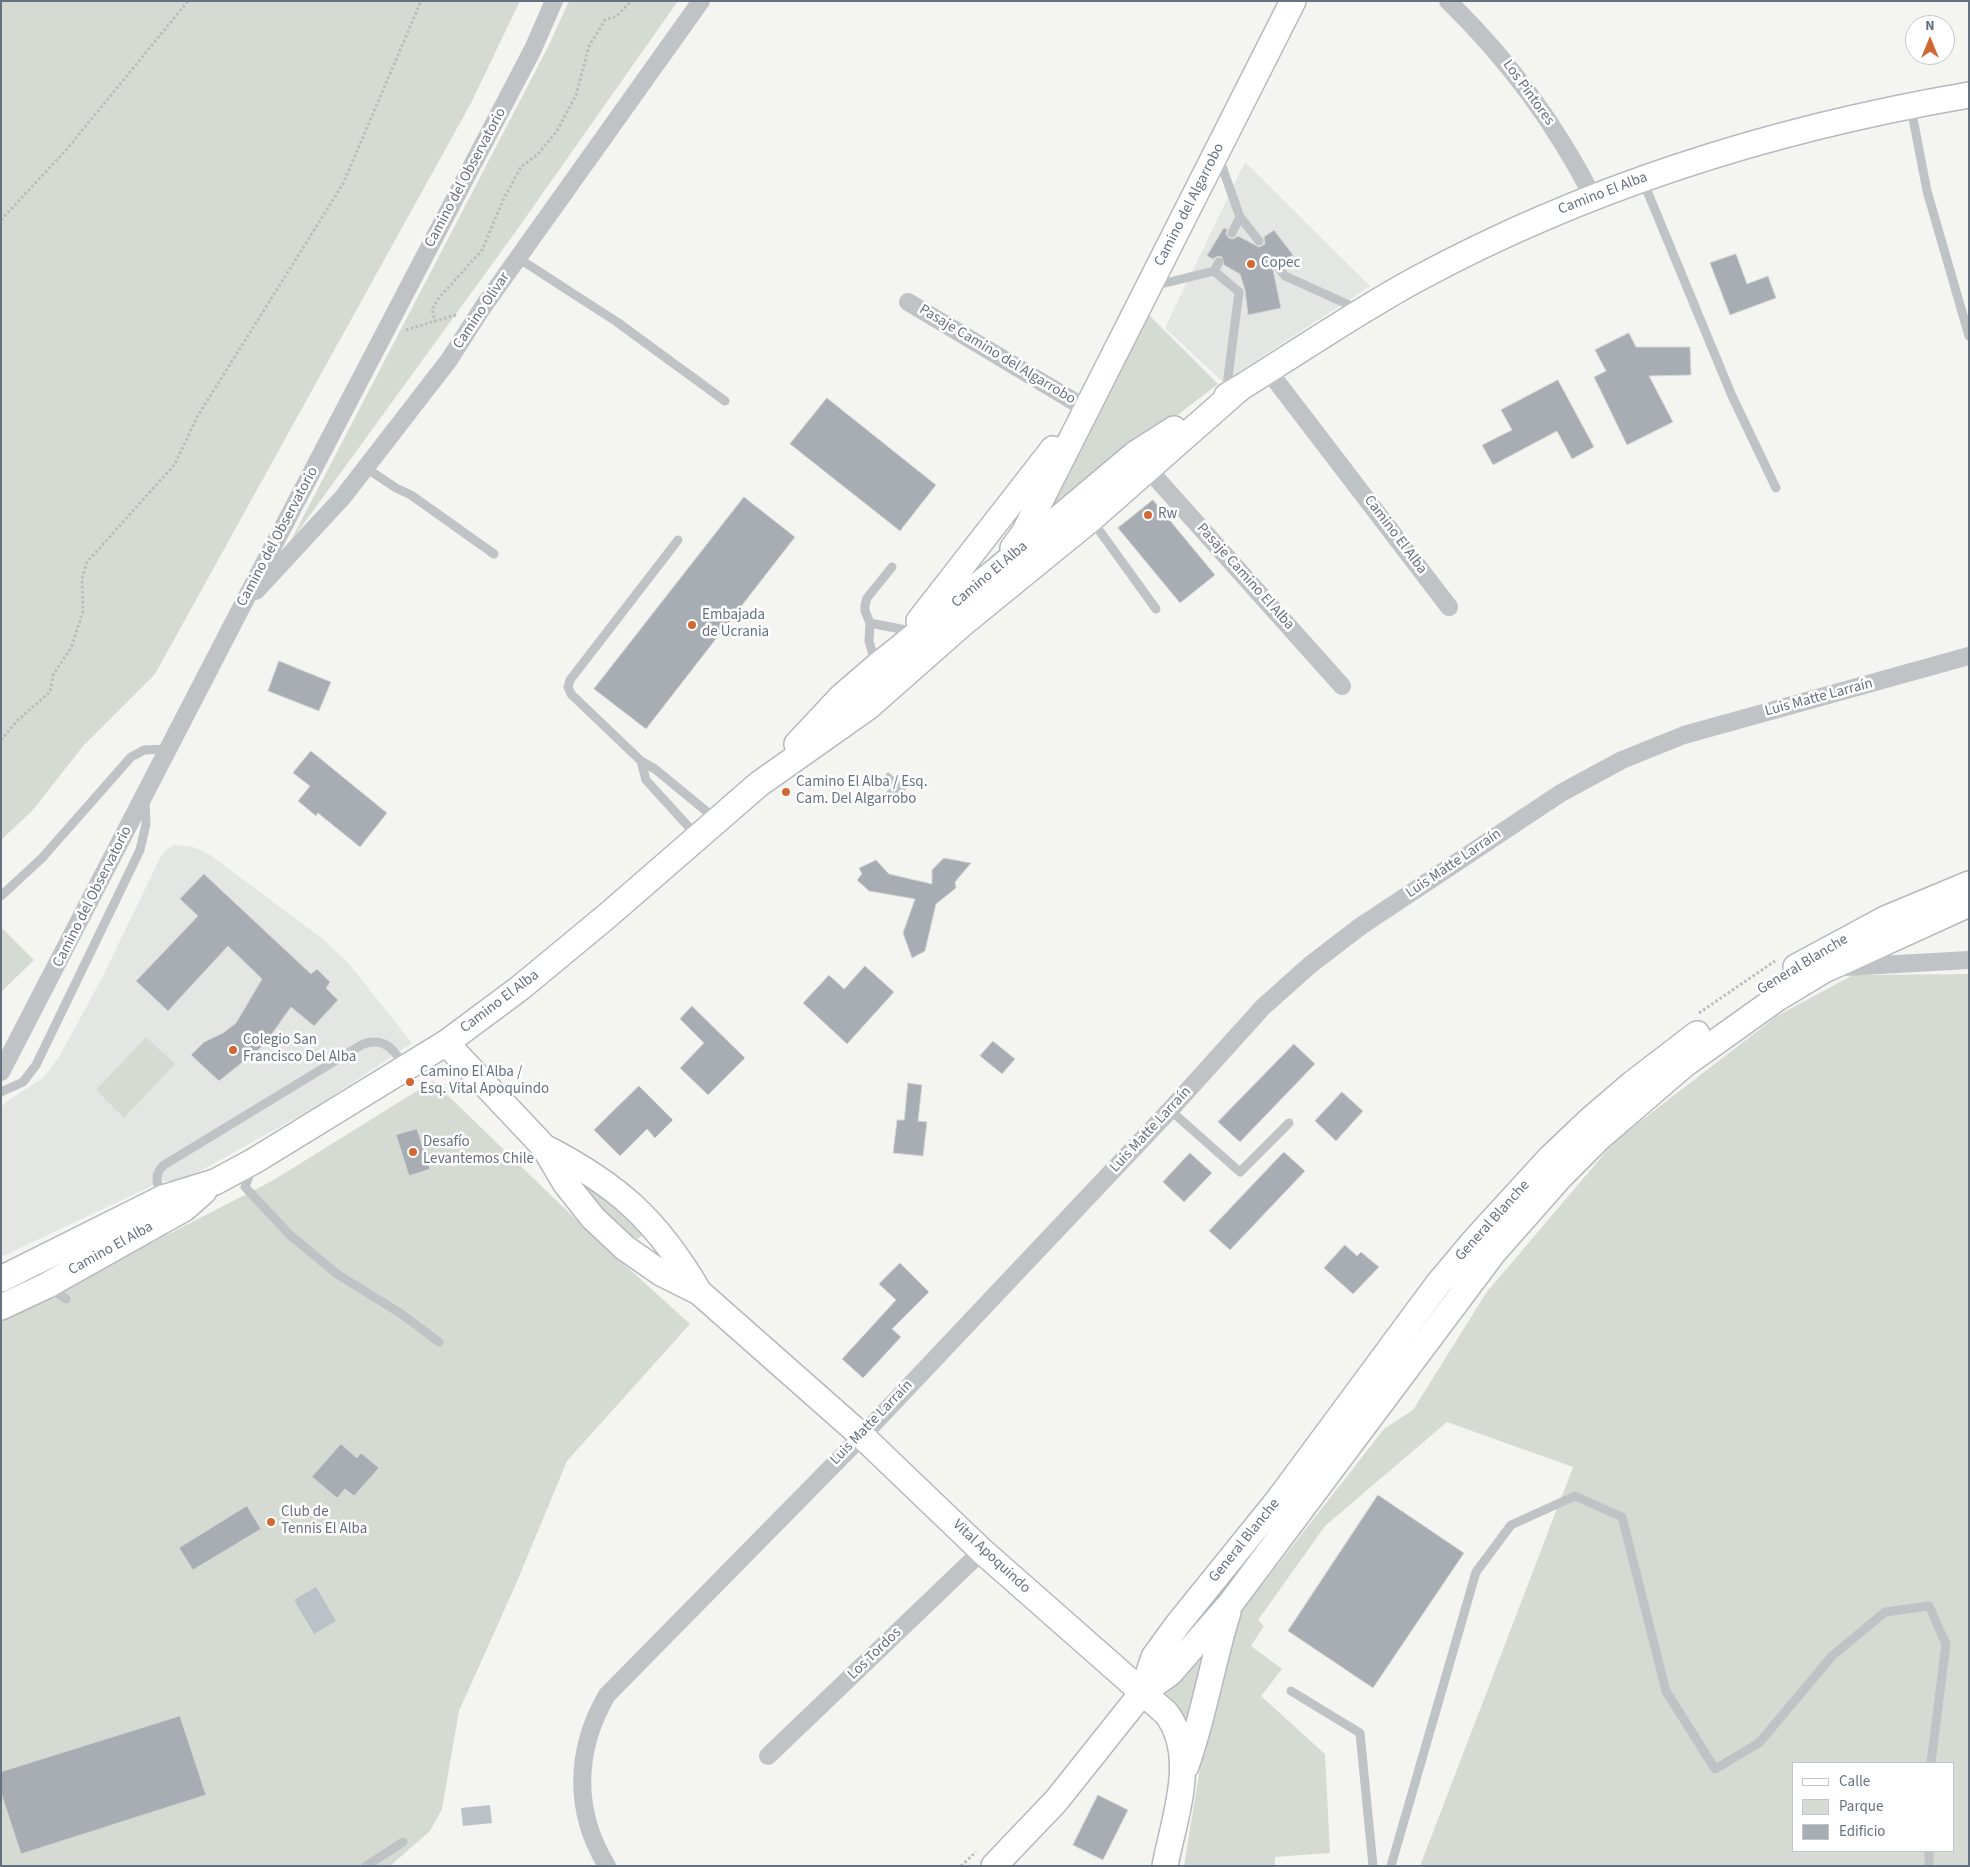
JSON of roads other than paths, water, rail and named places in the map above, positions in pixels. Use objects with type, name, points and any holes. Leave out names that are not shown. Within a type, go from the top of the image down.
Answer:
[{"type":"main road","name":"Camino del Algarrobo","points":[[962,625],[997,570],[1024,533],[1085,408],[1217,153],[1292,1]]},
{"type":"main road","name":"Camino El Alba","points":[[759,784],[841,697],[904,641],[997,570],[1135,454],[1362,310],[1475,249],[1642,179],[1769,138],[1910,105],[1969,95]]},
{"type":"main road","name":"Camino El Alba","points":[[1,1280],[162,1198],[215,1182],[254,1161],[446,1043],[520,988],[759,784],[868,707],[962,625],[1091,519],[1233,392]]},
{"type":"main road","name":"Camino del Algarrobo","points":[[904,641],[1085,408]]},
{"type":"main road","name":"General Blanche","points":[[1142,1692],[1154,1657],[1178,1624],[1279,1499],[1438,1284],[1480,1234],[1550,1158],[1632,1084],[1675,1049],[1766,985],[1885,918],[1969,884]]},
{"type":"main road","name":"General Blanche","points":[[994,1866],[1056,1801],[1142,1692],[1170,1673],[1231,1603],[1462,1292],[1526,1214],[1560,1177],[1641,1100],[1685,1064],[1776,999],[1824,970],[1969,904]]},
{"type":"main road","name":"Vital Apoquindo","points":[[446,1043],[544,1147],[566,1184],[593,1218],[618,1242],[660,1273],[699,1292],[862,1436],[982,1551],[1166,1713],[1175,1725],[1181,1745],[1183,1773],[1165,1866]]},
{"type":"main road","name":"Vital Apoquindo","points":[[544,1147],[583,1167],[631,1203],[650,1221],[677,1255],[699,1292]]},
{"type":"main road","name":"Camino El Alba","points":[[1,1307],[56,1292],[185,1208],[215,1182]]},
{"type":"main road","points":[[1183,1773],[1196,1739],[1211,1673],[1231,1603]]},
{"type":"street","name":"Camino del Observatorio","points":[[1,1072],[533,49],[554,1]]},
{"type":"street","name":"Camino Olivar","points":[[242,606],[342,498],[449,360],[483,307],[701,1]]},
{"type":"street","name":"Los Pintores","points":[[1448,1],[1498,52],[1525,86],[1573,158],[1593,198]]},
{"type":"street","name":"Pasaje Camino del Algarrobo","points":[[908,302],[1085,408]]},
{"type":"street","name":"Camino El Alba","points":[[1267,369],[1449,606]]},
{"type":"street","name":"Pasaje Camino El Alba","points":[[1148,468],[1342,686]]},
{"type":"street","name":"Luis Matte Larraín","points":[[607,1866],[592,1836],[586,1817],[581,1779],[588,1735],[608,1695],[862,1436],[1170,1110],[1263,1007],[1310,965],[1361,926],[1560,793],[1622,760],[1684,735],[1969,656]]},
{"type":"street","points":[[1824,970],[1859,965],[1969,960]]},
{"type":"street","name":"Los Tordos","points":[[768,1756],[982,1551]]},
{"type":"lane","points":[[1910,105],[1927,191],[1969,336]]},
{"type":"lane","points":[[1217,153],[1240,217],[1259,241]]},
{"type":"lane","points":[[1642,179],[1732,396],[1776,488]]},
{"type":"lane","points":[[1232,233],[1240,217]]},
{"type":"lane","points":[[518,258],[617,322],[724,401]]},
{"type":"lane","points":[[1147,288],[1216,266],[1241,291],[1233,392]]},
{"type":"lane","points":[[1278,267],[1286,276],[1362,310]]},
{"type":"lane","points":[[1275,280],[1286,276]]},
{"type":"lane","points":[[366,468],[396,488],[411,494],[494,554]]},
{"type":"lane","points":[[1091,519],[1156,609]]},
{"type":"lane","points":[[678,540],[570,680],[568,687],[571,694],[641,761],[654,769],[717,820]]},
{"type":"lane","points":[[876,667],[869,641],[870,623],[865,611],[867,598],[892,567]]},
{"type":"lane","points":[[870,623],[904,641]]},
{"type":"lane","points":[[1,896],[42,858],[131,757],[144,750],[169,749]]},
{"type":"lane","points":[[641,761],[646,780],[698,837]]},
{"type":"lane","points":[[1,1092],[23,1082],[44,1050],[140,850],[146,824],[144,797]]},
{"type":"lane","points":[[162,1198],[156,1180],[159,1168],[363,1044],[382,1042],[392,1048],[407,1068]]},
{"type":"lane","points":[[1170,1110],[1240,1172],[1289,1123]]},
{"type":"lane","points":[[254,1161],[245,1187],[290,1235],[337,1274],[400,1313],[440,1342]]},
{"type":"lane","points":[[1391,1866],[1476,1572],[1511,1525],[1575,1496],[1622,1516],[1666,1691],[1715,1770],[1759,1743],[1832,1656],[1885,1612],[1929,1606],[1946,1644],[1931,1762]]},
{"type":"lane","points":[[1291,1691],[1360,1733],[1373,1866]]},
{"type":"lane","points":[[366,1866],[403,1842]]},
{"type":"lane","points":[[1929,1852],[1929,1866]]},
{"type":"place","name":"Copec","points":[[1251,264]]},
{"type":"place","name":"Rw","points":[[1148,515]]},
{"type":"place","name":"Embajada de Ucrania","points":[[692,625]]},
{"type":"place","name":"Camino El Alba / Esq. Cam. Del Algarrobo","points":[[786,792]]},
{"type":"place","name":"Colegio San Francisco Del Alba","points":[[233,1050]]},
{"type":"place","name":"Camino El Alba / Esq. Vital Apoquindo","points":[[410,1082]]},
{"type":"place","name":"Desafío Levantemos Chile","points":[[413,1152]]},
{"type":"place","name":"Club de Tennis El Alba","points":[[271,1522]]}]
